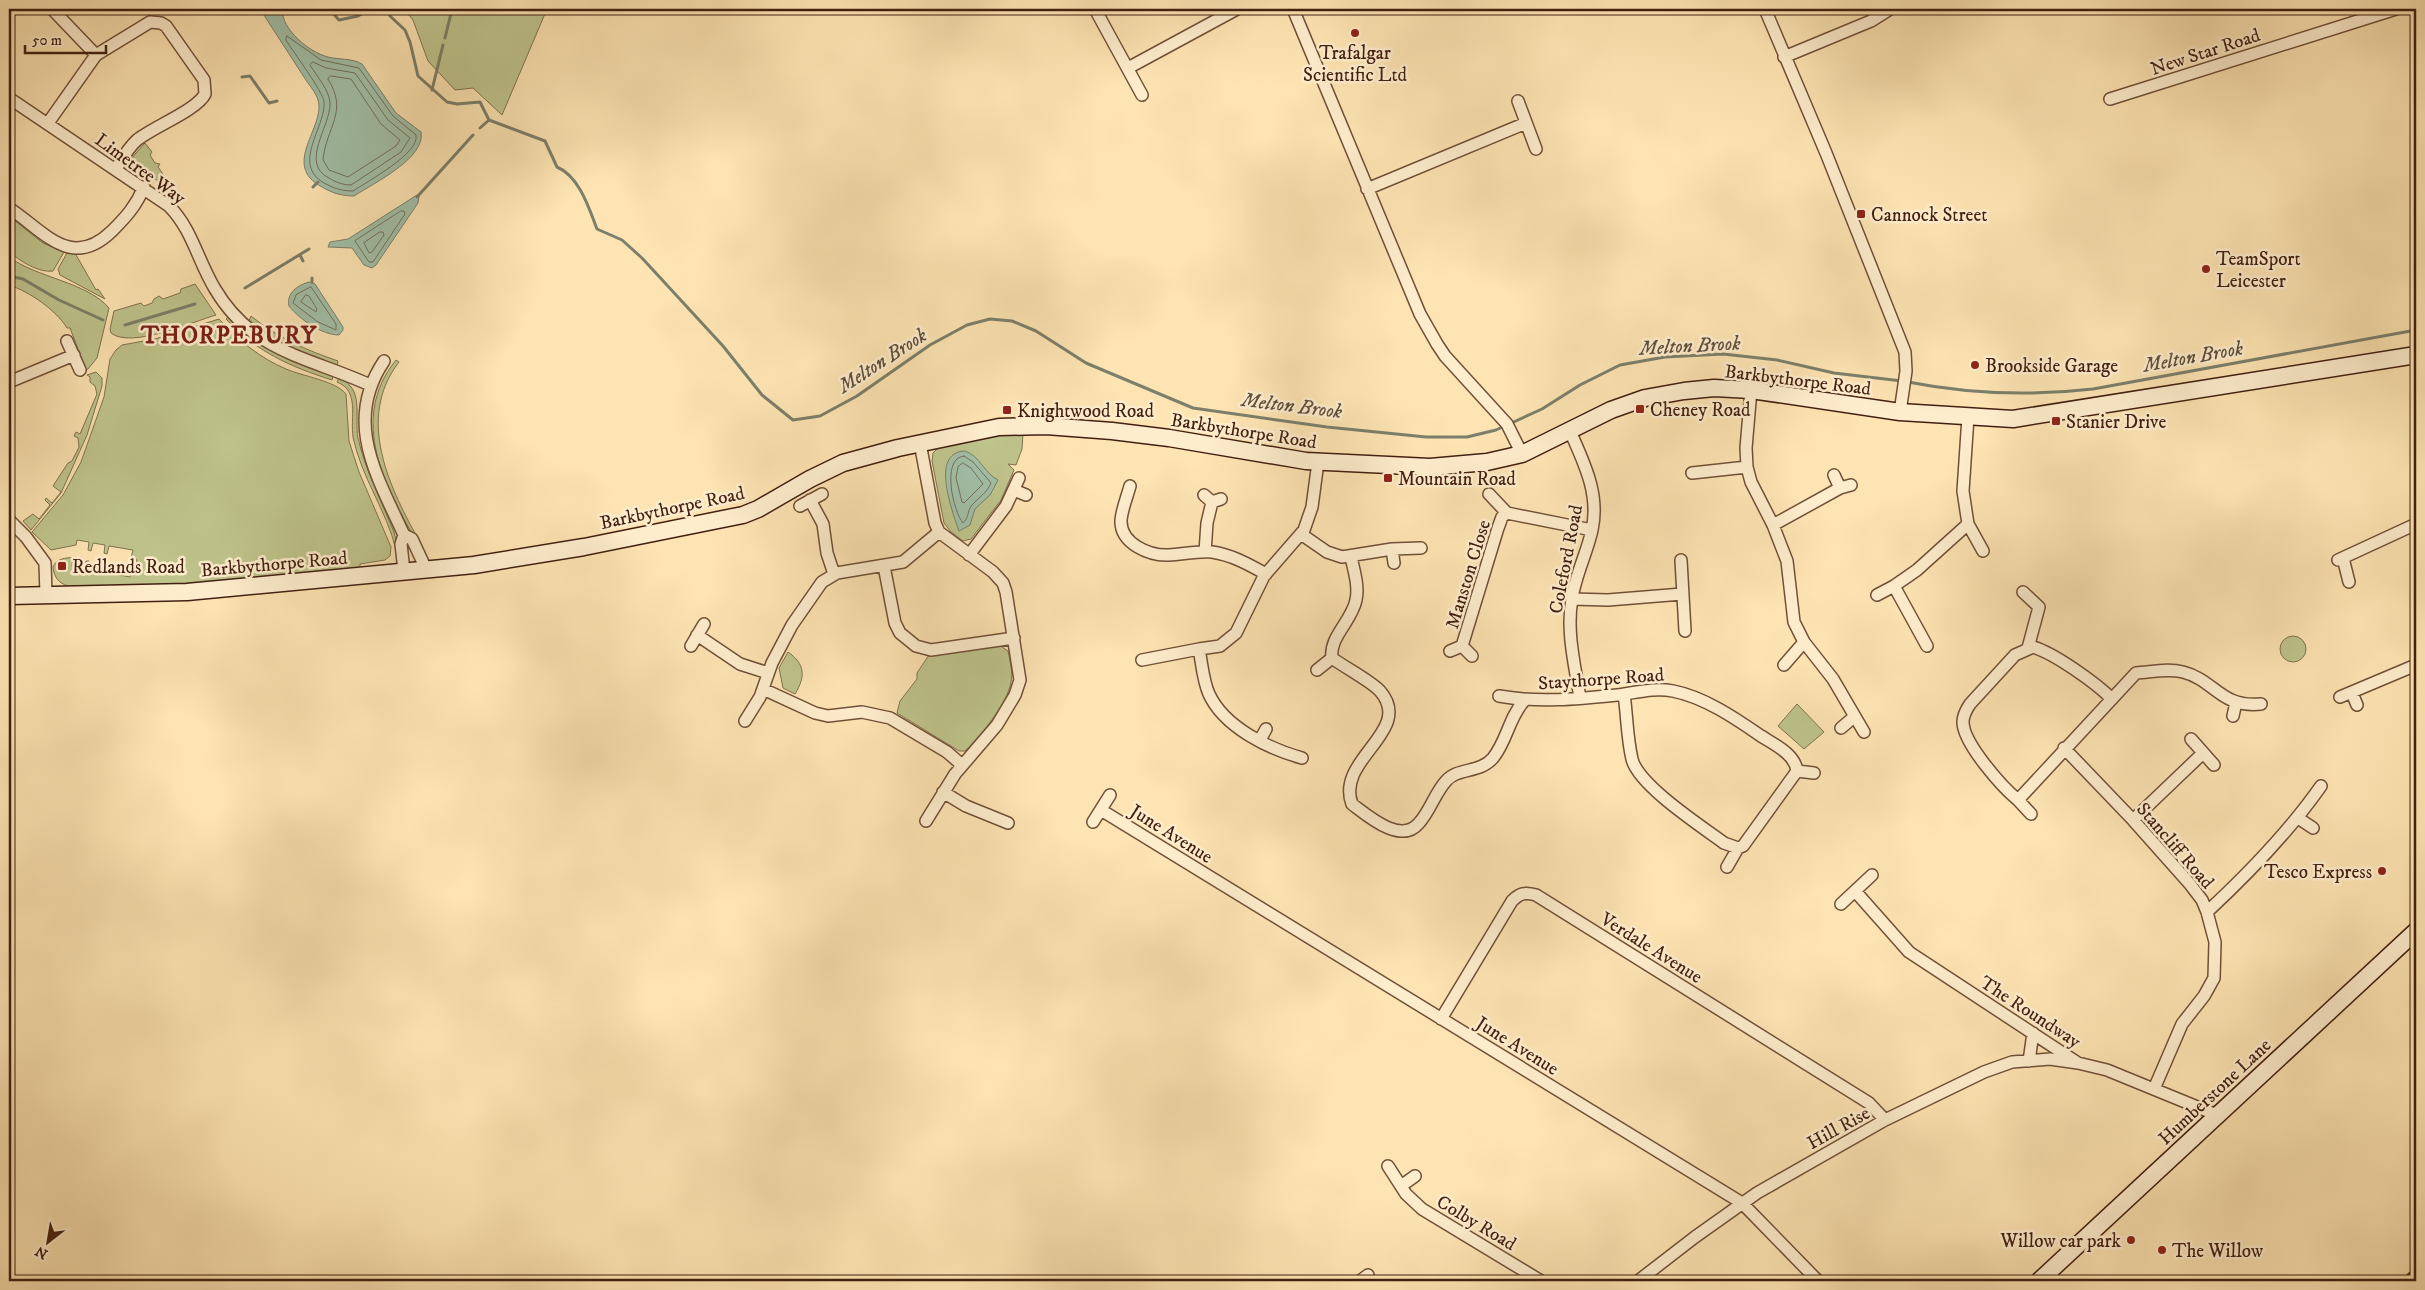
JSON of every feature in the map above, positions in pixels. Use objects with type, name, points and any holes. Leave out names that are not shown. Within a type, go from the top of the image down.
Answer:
[{"type":"street","points":[[52,9],[96,55]]},
{"type":"street","points":[[1095,9],[1142,95]]},
{"type":"street","points":[[1128,68],[1237,9]]},
{"type":"street","points":[[1293,9],[1420,314],[1436,344],[1501,418],[1519,447]]},
{"type":"street","points":[[1765,9],[1826,152],[1905,352],[1906,371],[1900,412]]},
{"type":"street","points":[[1784,57],[1872,21],[1890,9]]},
{"type":"street","name":"New Star Road","points":[[2110,99],[2396,9]]},
{"type":"street","points":[[48,123],[96,55],[144,24],[150,22],[161,23],[170,29],[201,75],[206,86],[205,94],[200,100],[137,140],[125,153],[116,169]]},
{"type":"street","name":"Limetree Way","points":[[9,98],[164,202],[179,217],[189,232],[215,289],[247,327],[273,346],[291,356],[370,385]]},
{"type":"street","points":[[1518,101],[1536,149]]},
{"type":"street","points":[[1367,189],[1526,123]]},
{"type":"street","points":[[9,208],[47,238],[61,245],[71,248],[91,246],[98,243],[131,212],[144,187]]},
{"type":"street","points":[[67,341],[80,370]]},
{"type":"street","points":[[9,382],[74,355]]},
{"type":"street","name":"Barkbythorpe Road","points":[[9,596],[178,592],[511,560],[736,517],[758,509],[810,479],[843,463],[920,443],[998,427],[1052,426],[1169,438],[1268,456],[1318,462],[1430,467],[1479,463],[1519,447],[1570,431],[1611,410],[1645,398],[1714,388],[1751,390],[1900,412],[2013,419],[2416,355]]},
{"type":"street","points":[[384,361],[370,385],[364,420],[367,445],[378,477],[404,535],[412,540],[426,569]]},
{"type":"street","points":[[1751,390],[1746,448],[1747,467],[1751,482],[1773,525],[1788,561],[1794,622],[1804,642],[1833,680],[1864,732]]},
{"type":"street","points":[[1968,417],[1963,491],[1968,524],[1984,552]]},
{"type":"street","name":"Coleford Road","points":[[1570,431],[1592,483],[1594,515],[1592,530],[1572,599],[1570,630],[1580,698]]},
{"type":"street","points":[[920,443],[935,523],[939,532],[993,572],[1003,583],[1020,671],[1017,692],[995,728],[962,765],[926,821]]},
{"type":"street","points":[[1142,660],[1156,662],[1199,649],[1220,646],[1236,633],[1266,574],[1301,534],[1312,508],[1318,462]]},
{"type":"street","points":[[1692,473],[1747,467]]},
{"type":"street","points":[[1834,475],[1840,488]]},
{"type":"street","points":[[969,555],[1004,510],[1019,478]]},
{"type":"street","points":[[1773,525],[1840,488],[1851,485]]},
{"type":"street","points":[[1130,486],[1117,522],[1130,541],[1143,549],[1167,555],[1205,552],[1237,559],[1266,574]]},
{"type":"street","points":[[1014,490],[1026,495]]},
{"type":"street","points":[[822,494],[805,503],[822,524],[827,553],[834,574]]},
{"type":"street","name":"Manston Close","points":[[1489,494],[1507,512],[1592,530]]},
{"type":"street","points":[[1205,552],[1207,523],[1212,499]]},
{"type":"street","name":"Manston Close","points":[[1462,646],[1498,528],[1502,517],[1507,512]]},
{"type":"street","points":[[9,520],[26,537],[45,563],[46,595]]},
{"type":"street","points":[[1877,595],[1917,570],[1968,524]]},
{"type":"street","points":[[2349,582],[2341,559],[2416,524]]},
{"type":"street","points":[[745,721],[763,689],[768,673],[794,622],[820,585],[834,574],[903,562],[939,532]]},
{"type":"street","points":[[1301,534],[1327,552],[1352,557],[1392,549],[1421,548]]},
{"type":"street","points":[[404,535],[401,544],[404,571]]},
{"type":"street","points":[[1392,549],[1394,563]]},
{"type":"street","points":[[1317,670],[1332,658],[1334,643],[1350,617],[1356,600],[1357,585],[1352,557]]},
{"type":"street","points":[[1681,560],[1685,631]]},
{"type":"street","points":[[884,566],[898,629],[916,646],[931,650],[1014,638]]},
{"type":"street","points":[[1894,586],[1927,646]]},
{"type":"street","points":[[2023,592],[2040,607],[2028,648]]},
{"type":"street","points":[[1572,599],[1608,600],[1682,594]]},
{"type":"street","points":[[692,646],[704,624]]},
{"type":"street","points":[[698,635],[740,664],[768,673]]},
{"type":"street","points":[[1784,665],[1804,642]]},
{"type":"street","name":"Manston Close","points":[[1450,651],[1462,646]]},
{"type":"street","name":"Manston Close","points":[[1462,646],[1472,656]]},
{"type":"street","points":[[2031,814],[2003,787],[1987,767],[1964,731],[1963,721],[1965,712],[1970,704],[2015,655],[2033,646],[2044,650],[2092,681],[2112,699]]},
{"type":"street","points":[[1199,649],[1208,692],[1214,703],[1236,725],[1260,740],[1302,758]]},
{"type":"street","points":[[1332,658],[1379,689],[1386,699],[1387,726],[1362,760],[1350,780],[1348,789],[1352,804],[1392,830],[1410,830],[1419,824],[1449,777],[1459,773],[1474,771],[1492,759],[1514,714],[1524,701]]},
{"type":"street","points":[[2340,697],[2416,665]]},
{"type":"street","points":[[2018,800],[2064,748],[2136,673],[2174,670],[2185,672],[2196,677],[2227,699],[2236,702],[2261,704]]},
{"type":"street","points":[[763,689],[815,714],[828,716],[862,712],[890,718],[940,748],[962,765]]},
{"type":"street","name":"Staythorpe Road","points":[[1500,696],[1524,701],[1664,690],[1699,700],[1754,731],[1790,756],[1796,763],[1797,771]]},
{"type":"street","points":[[2352,693],[2356,705]]},
{"type":"street","points":[[1624,694],[1632,760],[1639,773],[1645,781],[1724,844],[1738,848]]},
{"type":"street","points":[[2232,716],[2236,702]]},
{"type":"street","points":[[1841,728],[1854,717]]},
{"type":"street","points":[[1260,740],[1266,729]]},
{"type":"street","points":[[2191,739],[2202,754],[2214,765]]},
{"type":"street","name":"Stancliff Road","points":[[2064,748],[2133,820],[2189,883],[2202,900],[2215,942],[2216,961],[2214,978],[2204,996],[2182,1024],[2154,1088]]},
{"type":"street","points":[[2133,820],[2202,754]]},
{"type":"street","points":[[1727,867],[1738,848],[1743,846],[1797,771],[1814,773]]},
{"type":"street","points":[[2207,912],[2252,870],[2298,818],[2322,786]]},
{"type":"street","points":[[943,792],[993,823],[1008,823]]},
{"type":"street","name":"June Avenue","points":[[1093,822],[1110,795]]},
{"type":"street","name":"June Avenue","points":[[1101,810],[1278,913],[1441,1018],[1742,1203],[1818,1281]]},
{"type":"street","points":[[2298,818],[2313,828]]},
{"type":"street","points":[[1841,904],[1872,875]]},
{"type":"street","name":"The Roundway","points":[[1855,891],[1909,952],[2078,1063],[2107,1070],[2217,1115]]},
{"type":"street","name":"Verdale Avenue","points":[[1441,1018],[1512,901],[1517,895],[1529,893],[1544,900],[1869,1103],[1885,1120]]},
{"type":"street","name":"Humberstone Lane","points":[[2039,1281],[2416,931]]},
{"type":"street","points":[[2029,1061],[2032,1033]]},
{"type":"street","name":"Hill Rise","points":[[1638,1281],[1742,1203],[1885,1120],[1984,1072],[2012,1062],[2050,1060],[2078,1063]]},
{"type":"street","name":"Colby Road","points":[[1388,1166],[1401,1186],[1422,1209],[1541,1281]]},
{"type":"street","points":[[1401,1186],[1414,1176]]},
{"type":"green space","points":[[404,9],[547,9],[502,115],[473,88],[455,90],[428,61],[413,20]]},
{"type":"green space","points":[[145,143],[152,152],[150,155],[155,163],[160,164],[158,167],[167,180],[172,181],[170,189],[129,161]]},
{"type":"green space","points":[[9,216],[43,243],[64,252],[53,271],[29,266],[9,251]]},
{"type":"green space","points":[[67,253],[75,253],[96,290],[98,289],[105,299],[60,275],[58,269]]},
{"type":"green space","points":[[9,257],[33,270],[88,292],[100,299],[109,308],[97,358],[88,369],[86,370],[70,328],[67,328],[42,302],[9,285]]},
{"type":"green space","points":[[195,284],[216,315],[147,336],[120,337],[111,333],[110,329],[114,311],[141,303],[144,306],[152,303],[159,296],[163,299],[180,293],[181,289]]},
{"type":"green space","points":[[229,316],[265,345],[303,365],[333,376],[332,380],[274,357],[261,349],[226,319]]},
{"type":"green space","points":[[251,316],[271,331],[293,343],[338,361],[337,365],[302,352],[269,336],[249,321]]},
{"type":"green space","points":[[219,319],[242,341],[267,360],[293,372],[335,386],[346,394],[349,441],[359,472],[391,547],[390,556],[385,560],[360,564],[360,568],[178,587],[72,587],[61,583],[55,575],[53,567],[56,562],[65,558],[74,558],[72,566],[85,568],[86,561],[89,561],[88,569],[100,571],[102,564],[105,564],[104,572],[130,577],[131,568],[136,569],[137,560],[131,558],[133,550],[109,546],[107,554],[104,553],[105,545],[93,543],[91,551],[88,550],[89,542],[77,540],[76,545],[51,550],[32,532],[63,495],[81,462],[104,397],[110,359],[122,345],[155,339]]},
{"type":"green space","points":[[396,360],[399,362],[386,384],[380,407],[378,430],[382,454],[389,477],[398,500],[421,544],[419,545],[394,501],[384,477],[377,454],[373,430],[375,406],[382,383]]},
{"type":"green space","points":[[96,372],[102,378],[102,386],[87,435],[61,493],[31,530],[23,521],[33,514],[39,519],[50,505],[45,500],[46,498],[52,503],[61,492],[53,486],[68,463],[72,461],[79,447],[78,438],[74,436],[76,432],[80,434],[97,394],[95,386],[90,382],[90,377],[87,375]]},
{"type":"green space","points":[[339,378],[347,383],[355,396],[358,438],[361,450],[369,474],[394,532],[397,544],[396,550],[387,522],[357,452],[352,430],[351,398],[344,386],[337,382]]},
{"type":"green space","points":[[1023,433],[1022,449],[1016,465],[1008,464],[1014,470],[1001,500],[971,539],[963,541],[951,532],[944,523],[932,461],[933,453],[938,448],[992,436]]},
{"type":"green space","points":[[2293,636],[2302,640],[2306,649],[2302,658],[2293,662],[2284,658],[2280,649],[2284,640]]},
{"type":"green space","points":[[999,645],[1008,651],[1010,659],[1012,674],[1009,691],[999,710],[965,751],[959,751],[897,713],[900,701],[917,679],[917,673],[929,655]]},
{"type":"green space","points":[[788,652],[798,661],[802,671],[801,682],[795,694],[783,688],[779,668]]},
{"type":"green space","points":[[1797,704],[1824,732],[1804,749],[1778,726]]},
{"type":"water","points":[[260,9],[282,9],[283,17],[292,32],[313,50],[328,57],[362,64],[396,113],[421,132],[420,142],[407,160],[397,169],[354,196],[341,195],[330,191],[310,178],[305,168],[304,157],[319,111],[318,100]]},
{"type":"water","points":[[417,195],[419,196],[418,203],[376,265],[372,268],[364,265],[352,248],[328,247],[330,242],[348,239]]},
{"type":"water","points":[[309,282],[315,284],[343,327],[339,335],[325,332],[311,325],[289,306],[291,293],[301,285]]},
{"type":"water","points":[[965,451],[975,457],[998,480],[990,495],[975,509],[970,525],[959,531],[946,485],[946,472],[948,461],[954,454]]},
{"type":"waterway","name":"Melton Brook","points":[[329,9],[339,20],[358,16],[370,9]]},
{"type":"waterway","name":"Melton Brook","points":[[387,9],[390,16],[405,30],[410,42],[418,76],[447,102],[457,104],[480,102],[489,120],[545,141],[557,167],[565,171],[577,185],[597,229],[622,240],[642,258],[723,346],[762,395],[793,420],[820,416],[857,396],[930,345],[967,325],[990,319],[1012,321],[1036,331],[1086,363],[1193,408],[1327,427],[1426,437],[1467,437],[1496,430],[1542,409],[1580,385],[1620,365],[1665,357],[1723,354],[1777,360],[1834,373],[1902,381]]},
{"type":"waterway","points":[[445,38],[452,9]]},
{"type":"waterway","points":[[432,90],[443,45]]},
{"type":"waterway","points":[[242,77],[250,76],[269,103],[277,101]]},
{"type":"waterway","points":[[480,128],[489,120]]},
{"type":"waterway","points":[[417,197],[473,135]]},
{"type":"waterway","points":[[313,187],[318,182]]},
{"type":"waterway","points":[[245,288],[309,249]]},
{"type":"waterway","points":[[300,255],[303,261]]},
{"type":"waterway","points":[[9,276],[23,279],[59,300],[103,320]]},
{"type":"waterway","points":[[125,325],[195,304]]},
{"type":"waterway","name":"Melton Brook","points":[[1908,382],[2000,393],[2047,393],[2093,389],[2416,330]]},
{"type":"railway","points":[[2402,1281],[2416,1270]]},
{"type":"place","name":"Trafalgar Scientific Ltd","points":[[1355,33]]},
{"type":"place","name":"Cannock Street","points":[[1861,214]]},
{"type":"place","name":"TeamSport Leicester","points":[[2206,269]]},
{"type":"place","name":"Brookside Garage","points":[[1975,365]]},
{"type":"place","name":"Cheney Road","points":[[1640,409]]},
{"type":"place","name":"Knightwood Road","points":[[1007,410]]},
{"type":"place","name":"Stanier Drive","points":[[2056,421]]},
{"type":"place","name":"Mountain Road","points":[[1388,478]]},
{"type":"place","name":"Redlands Road","points":[[62,566]]},
{"type":"place","name":"Tesco Express","points":[[2382,871]]},
{"type":"place","name":"Willow car park","points":[[2131,1240]]},
{"type":"place","name":"The Willow","points":[[2162,1250]]},
{"type":"district","name":"THORPEBURY","points":[[229,335]]}]
